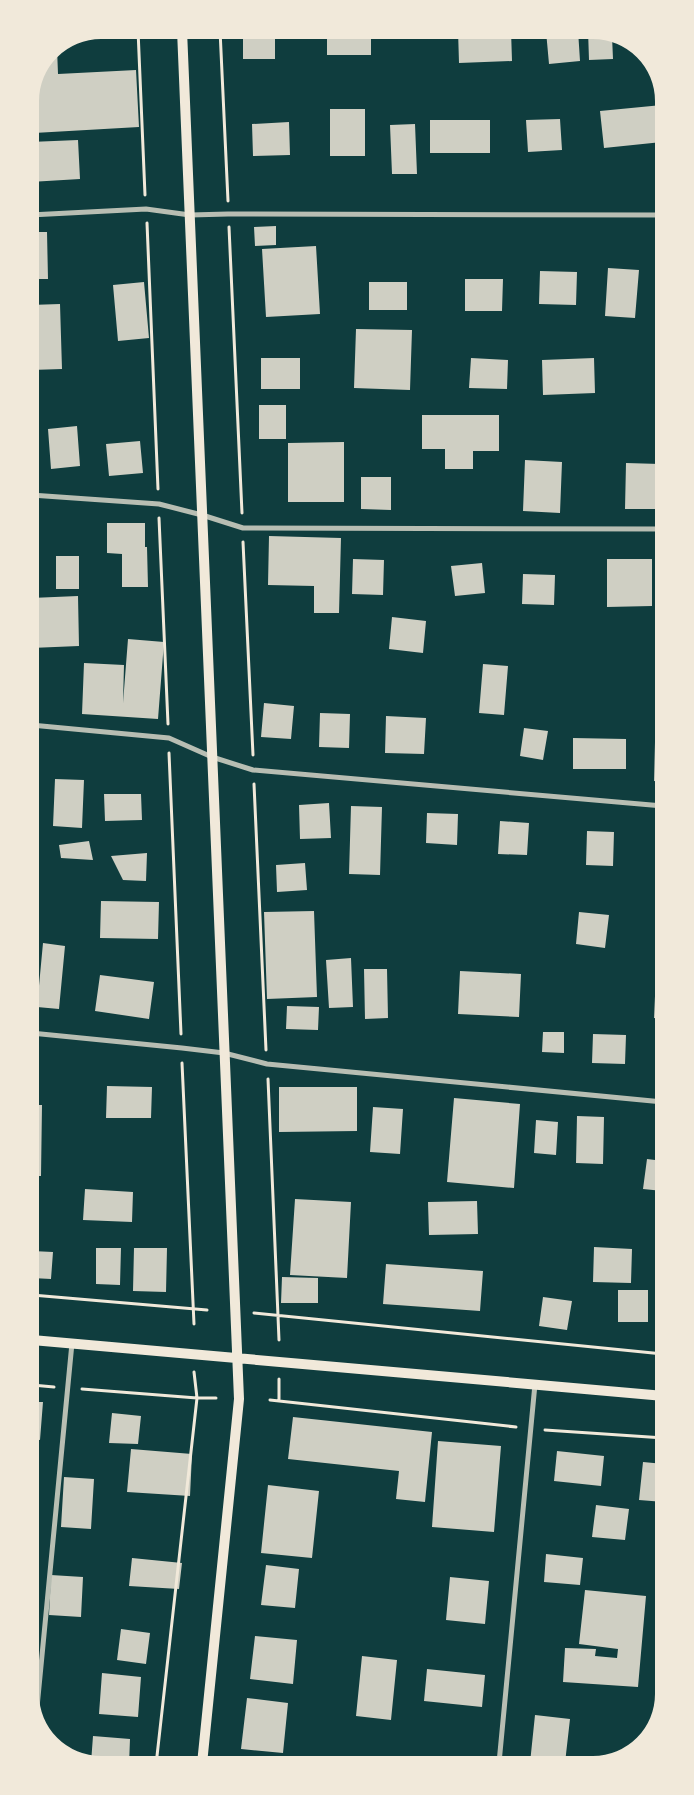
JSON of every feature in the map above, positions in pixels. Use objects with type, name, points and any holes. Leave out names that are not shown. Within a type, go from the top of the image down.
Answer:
[{"type":"main road","points":[[182,39],[239,1399],[203,1756]]},
{"type":"main road","points":[[39,1341],[655,1395]]},
{"type":"street","points":[[39,215],[146,209],[190,215],[655,215]]},
{"type":"street","points":[[39,496],[159,504],[243,528],[655,529]]},
{"type":"street","points":[[39,726],[169,738],[212,757],[254,770],[655,805]]},
{"type":"street","points":[[39,1034],[224,1053],[267,1064],[655,1101]]},
{"type":"street","points":[[39,1688],[72,1343]]},
{"type":"street","points":[[500,1756],[535,1384]]},
{"type":"path","points":[[138,39],[194,1324]]},
{"type":"path","points":[[220,39],[279,1340]]},
{"type":"path","points":[[39,1296],[207,1310]]},
{"type":"path","points":[[254,1313],[655,1353]]},
{"type":"path","points":[[157,1756],[196,1398],[194,1372]]},
{"type":"path","points":[[279,1379],[279,1401]]},
{"type":"path","points":[[39,1386],[216,1398]]},
{"type":"path","points":[[270,1400],[531,1429],[655,1437]]},
{"type":"building","points":[[243,39],[275,39],[275,59],[243,59]]},
{"type":"building","points":[[327,39],[371,39],[371,55],[327,55]]},
{"type":"building","points":[[458,39],[511,39],[512,61],[459,63]]},
{"type":"building","points":[[547,39],[579,39],[580,61],[549,64]]},
{"type":"building","points":[[588,39],[612,42],[613,59],[589,60]]},
{"type":"building","points":[[57,57],[58,74],[136,70],[139,127],[39,133],[39,96],[43,77],[49,66]]},
{"type":"building","points":[[655,106],[655,143],[604,148],[600,111]]},
{"type":"building","points":[[330,109],[365,109],[365,156],[330,156]]},
{"type":"building","points":[[560,119],[562,150],[528,152],[526,120]]},
{"type":"building","points":[[430,120],[490,120],[490,153],[430,153]]},
{"type":"building","points":[[289,122],[290,155],[253,156],[252,124]]},
{"type":"building","points":[[415,124],[417,174],[392,174],[390,125]]},
{"type":"building","points":[[78,140],[80,179],[39,181],[39,142]]},
{"type":"building","points":[[276,226],[276,245],[255,246],[254,227]]},
{"type":"building","points":[[39,232],[47,232],[48,279],[39,279]]},
{"type":"building","points":[[316,246],[320,314],[266,317],[262,249]]},
{"type":"building","points":[[608,268],[639,270],[635,318],[605,316]]},
{"type":"building","points":[[540,271],[577,272],[576,305],[539,304]]},
{"type":"building","points":[[465,279],[503,279],[502,311],[465,311]]},
{"type":"building","points":[[144,282],[149,338],[118,341],[113,285]]},
{"type":"building","points":[[369,282],[407,282],[407,310],[369,310]]},
{"type":"building","points":[[60,304],[62,369],[39,370],[39,305]]},
{"type":"building","points":[[356,329],[412,330],[410,390],[354,388]]},
{"type":"building","points":[[261,358],[300,358],[300,389],[261,389]]},
{"type":"building","points":[[471,358],[508,360],[507,389],[469,388]]},
{"type":"building","points":[[594,358],[595,393],[543,395],[542,360]]},
{"type":"building","points":[[259,405],[286,405],[286,439],[259,439]]},
{"type":"building","points":[[422,415],[499,415],[499,451],[473,451],[473,469],[445,469],[445,449],[422,449]]},
{"type":"building","points":[[77,426],[80,466],[51,469],[48,429]]},
{"type":"building","points":[[140,441],[143,473],[109,476],[106,444]]},
{"type":"building","points":[[344,442],[344,502],[288,502],[288,443]]},
{"type":"building","points":[[525,460],[562,462],[560,513],[523,511]]},
{"type":"building","points":[[626,463],[655,464],[655,509],[625,509]]},
{"type":"building","points":[[361,477],[391,477],[391,510],[361,509]]},
{"type":"building","points":[[107,523],[145,523],[148,587],[122,587],[122,554],[107,553]]},
{"type":"building","points":[[269,536],[341,538],[339,613],[314,613],[314,586],[268,585]]},
{"type":"building","points":[[56,556],[79,556],[79,589],[56,589]]},
{"type":"building","points":[[353,559],[384,560],[383,595],[352,594]]},
{"type":"building","points":[[607,559],[652,559],[652,606],[607,607]]},
{"type":"building","points":[[482,563],[485,593],[455,596],[451,566]]},
{"type":"building","points":[[523,574],[555,575],[554,605],[522,604]]},
{"type":"building","points":[[78,596],[79,646],[39,648],[39,598]]},
{"type":"building","points":[[392,617],[426,621],[423,653],[389,649]]},
{"type":"building","points":[[128,639],[164,642],[158,719],[82,714],[84,663],[124,665],[123,703]]},
{"type":"building","points":[[483,664],[508,666],[504,715],[479,713]]},
{"type":"building","points":[[264,703],[294,706],[291,739],[261,737]]},
{"type":"building","points":[[320,713],[350,714],[349,748],[319,747]]},
{"type":"building","points":[[386,716],[426,718],[424,754],[385,753]]},
{"type":"building","points":[[524,728],[548,731],[543,760],[520,756]]},
{"type":"building","points":[[573,738],[626,739],[626,769],[573,769]]},
{"type":"building","points":[[655,742],[655,781],[654,781]]},
{"type":"building","points":[[55,779],[84,780],[82,828],[53,826]]},
{"type":"building","points":[[104,794],[141,794],[142,820],[105,821]]},
{"type":"building","points":[[329,803],[331,838],[300,839],[299,805]]},
{"type":"building","points":[[351,806],[382,807],[380,875],[349,874]]},
{"type":"building","points":[[427,813],[458,814],[457,845],[426,843]]},
{"type":"building","points":[[500,821],[529,823],[527,855],[498,854]]},
{"type":"building","points":[[587,831],[614,832],[613,866],[586,865]]},
{"type":"building","points":[[89,841],[93,860],[61,858],[59,845]]},
{"type":"building","points":[[147,853],[146,881],[123,880],[111,856]]},
{"type":"building","points":[[305,863],[307,890],[277,892],[276,865]]},
{"type":"building","points":[[101,901],[159,902],[158,939],[100,938]]},
{"type":"building","points":[[314,911],[317,997],[267,999],[264,912]]},
{"type":"building","points":[[579,912],[609,915],[605,948],[576,944]]},
{"type":"building","points":[[43,943],[65,946],[59,1009],[39,1007]]},
{"type":"building","points":[[351,958],[353,1007],[329,1008],[326,960]]},
{"type":"building","points":[[364,969],[387,969],[388,1018],[365,1019]]},
{"type":"building","points":[[460,971],[521,974],[519,1017],[458,1014]]},
{"type":"building","points":[[100,975],[154,982],[149,1019],[95,1011]]},
{"type":"building","points":[[287,1006],[319,1007],[318,1030],[286,1029]]},
{"type":"building","points":[[543,1032],[564,1032],[564,1053],[542,1052]]},
{"type":"building","points":[[593,1034],[626,1035],[625,1064],[592,1063]]},
{"type":"building","points":[[107,1086],[152,1087],[151,1118],[106,1118]]},
{"type":"building","points":[[279,1087],[357,1087],[357,1131],[279,1132]]},
{"type":"building","points":[[454,1098],[520,1104],[514,1188],[447,1182]]},
{"type":"building","points":[[39,1105],[42,1105],[41,1176],[39,1176]]},
{"type":"building","points":[[373,1107],[403,1109],[400,1154],[370,1152]]},
{"type":"building","points":[[577,1116],[604,1117],[603,1164],[576,1163]]},
{"type":"building","points":[[536,1120],[558,1122],[556,1155],[534,1153]]},
{"type":"building","points":[[647,1159],[655,1160],[655,1190],[643,1189]]},
{"type":"building","points":[[85,1189],[133,1192],[132,1222],[83,1220]]},
{"type":"building","points":[[295,1199],[351,1202],[347,1278],[290,1275]]},
{"type":"building","points":[[477,1201],[478,1234],[429,1235],[428,1202]]},
{"type":"building","points":[[594,1247],[632,1249],[631,1283],[593,1282]]},
{"type":"building","points":[[96,1248],[121,1248],[120,1285],[96,1284]]},
{"type":"building","points":[[134,1248],[167,1248],[166,1292],[133,1291]]},
{"type":"building","points":[[39,1251],[53,1252],[51,1279],[39,1278]]},
{"type":"building","points":[[386,1264],[483,1271],[480,1311],[383,1304]]},
{"type":"building","points":[[282,1277],[318,1278],[318,1303],[281,1303]]},
{"type":"building","points":[[618,1290],[648,1290],[648,1322],[618,1322]]},
{"type":"building","points":[[543,1297],[572,1301],[567,1330],[539,1326]]},
{"type":"building","points":[[39,1402],[43,1402],[40,1440]]},
{"type":"building","points":[[112,1413],[141,1416],[138,1444],[109,1443]]},
{"type":"building","points":[[293,1417],[432,1432],[425,1502],[396,1499],[399,1471],[288,1459]]},
{"type":"building","points":[[438,1441],[501,1446],[494,1532],[432,1527]]},
{"type":"building","points":[[131,1449],[192,1454],[190,1496],[127,1492]]},
{"type":"building","points":[[557,1451],[604,1456],[601,1486],[554,1481]]},
{"type":"building","points":[[643,1462],[655,1463],[655,1501],[639,1500]]},
{"type":"building","points":[[64,1477],[94,1479],[91,1529],[61,1527]]},
{"type":"building","points":[[268,1485],[319,1491],[312,1558],[261,1553]]},
{"type":"building","points":[[596,1505],[629,1509],[625,1540],[592,1537]]},
{"type":"building","points":[[546,1554],[583,1558],[580,1585],[544,1582]]},
{"type":"building","points":[[132,1558],[182,1563],[179,1589],[129,1586]]},
{"type":"building","points":[[266,1565],[299,1569],[295,1608],[261,1605]]},
{"type":"building","points":[[51,1575],[83,1577],[81,1617],[49,1615]]},
{"type":"building","points":[[450,1577],[489,1581],[485,1624],[446,1620]]},
{"type":"building","points":[[585,1590],[646,1596],[638,1687],[563,1682],[565,1648],[596,1649],[595,1656],[617,1658],[618,1649],[579,1644]]},
{"type":"building","points":[[121,1629],[150,1633],[146,1664],[117,1660]]},
{"type":"building","points":[[255,1636],[297,1640],[293,1684],[250,1679]]},
{"type":"building","points":[[362,1656],[397,1660],[391,1720],[356,1716]]},
{"type":"building","points":[[427,1669],[485,1675],[482,1707],[424,1701]]},
{"type":"building","points":[[102,1673],[141,1677],[138,1717],[99,1714]]},
{"type":"building","points":[[247,1698],[288,1703],[283,1753],[241,1749]]},
{"type":"building","points":[[535,1715],[570,1719],[566,1756],[531,1756]]},
{"type":"building","points":[[93,1736],[130,1739],[129,1756],[92,1755]]}]
